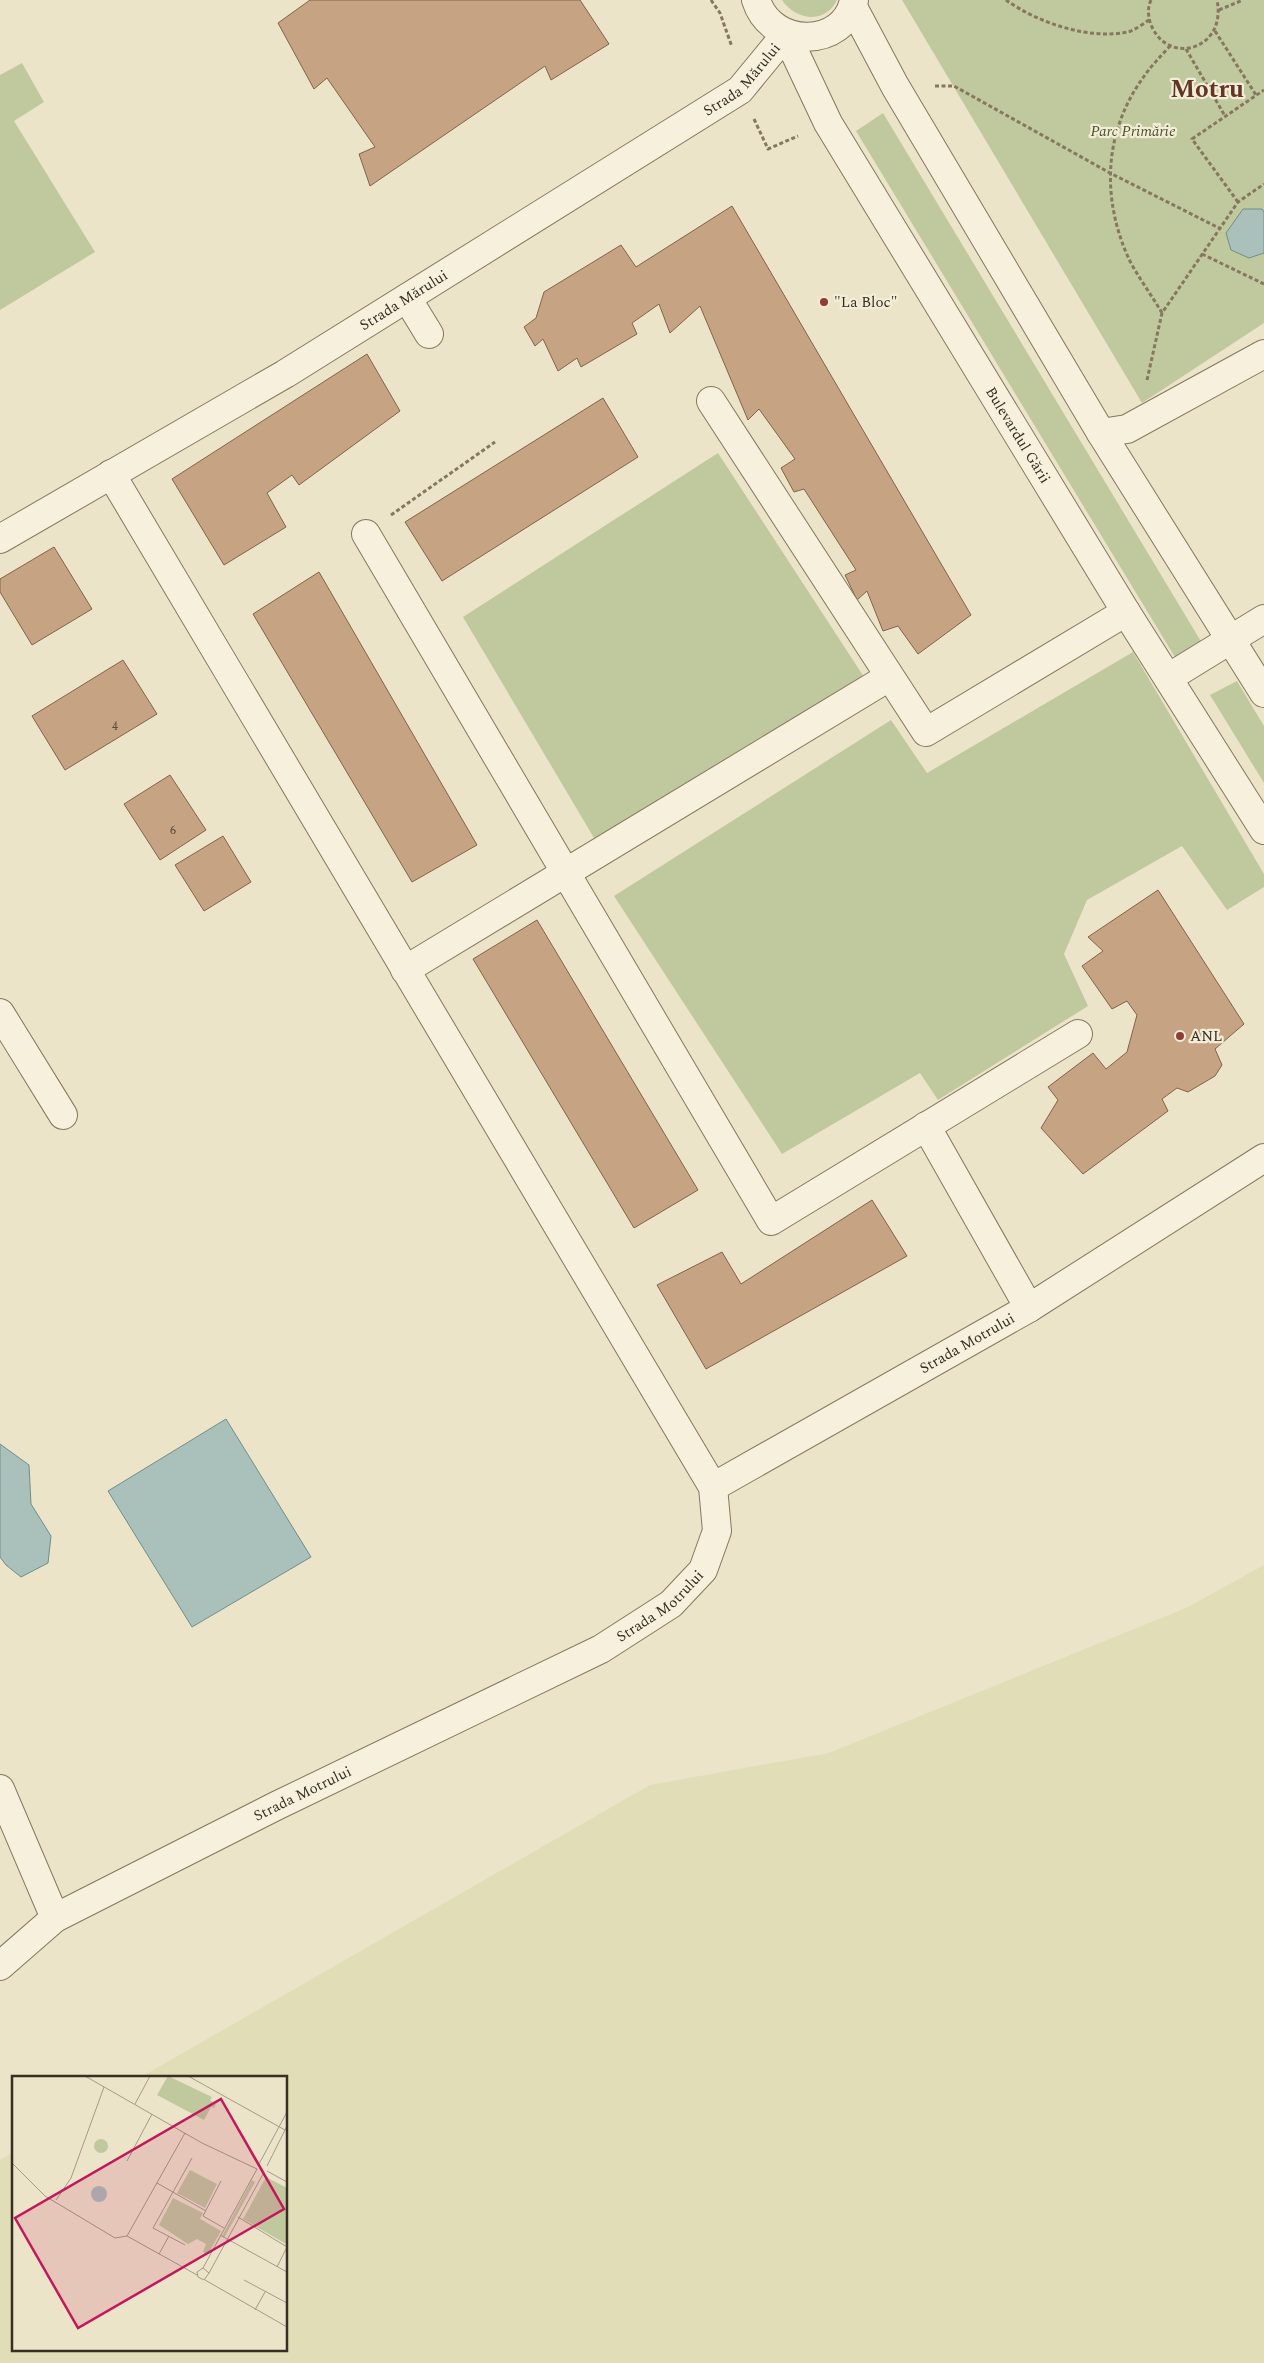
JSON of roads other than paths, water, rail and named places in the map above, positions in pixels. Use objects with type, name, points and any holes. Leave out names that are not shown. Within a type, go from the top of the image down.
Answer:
[{"type":"street","points":[[756,0],[759,10],[771,25],[786,34],[806,38],[825,34],[841,23],[853,3]]},
{"type":"street","points":[[853,3],[895,86],[1100,433],[1264,693]]},
{"type":"street","name":"Strada Mărului","points":[[0,539],[285,374],[740,90],[752,79],[786,34]]},
{"type":"street","name":"Bulevardul Gării","points":[[786,34],[828,123],[1126,612],[1264,830]]},
{"type":"street","points":[[407,298],[429,334]]},
{"type":"street","points":[[1100,433],[1127,429],[1264,354]]},
{"type":"street","points":[[711,401],[926,732],[1126,612]]},
{"type":"street","points":[[111,474],[713,1487]]},
{"type":"street","points":[[366,534],[771,1221],[1078,1034]]},
{"type":"street","points":[[1168,678],[1264,619]]},
{"type":"street","points":[[405,970],[889,677]]},
{"type":"street","points":[[0,1013],[63,1115]]},
{"type":"street","points":[[926,1126],[1030,1308]]},
{"type":"street","name":"Strada Motrului","points":[[0,1966],[55,1918],[278,1804],[601,1649],[671,1604],[703,1570],[717,1531],[713,1487],[1030,1308],[1264,1158]]},
{"type":"street","points":[[0,1789],[55,1918]]},
{"type":"water","points":[[1243,209],[1262,209],[1264,212],[1264,253],[1249,258],[1231,250],[1226,233]]},
{"type":"water","points":[[226,1419],[311,1557],[192,1627],[108,1491]]},
{"type":"water","points":[[0,1444],[29,1465],[31,1504],[51,1536],[48,1563],[21,1577],[6,1565],[0,1557]]},
{"type":"place","name":"\"La Bloc\"","points":[[824,302]]},
{"type":"place","name":"ANL","points":[[1180,1036]]},
{"type":"district","name":"Motru","points":[[1207,90]]},
{"type":"park label","name":"Parc Primărie","points":[[1133,131]]}]
